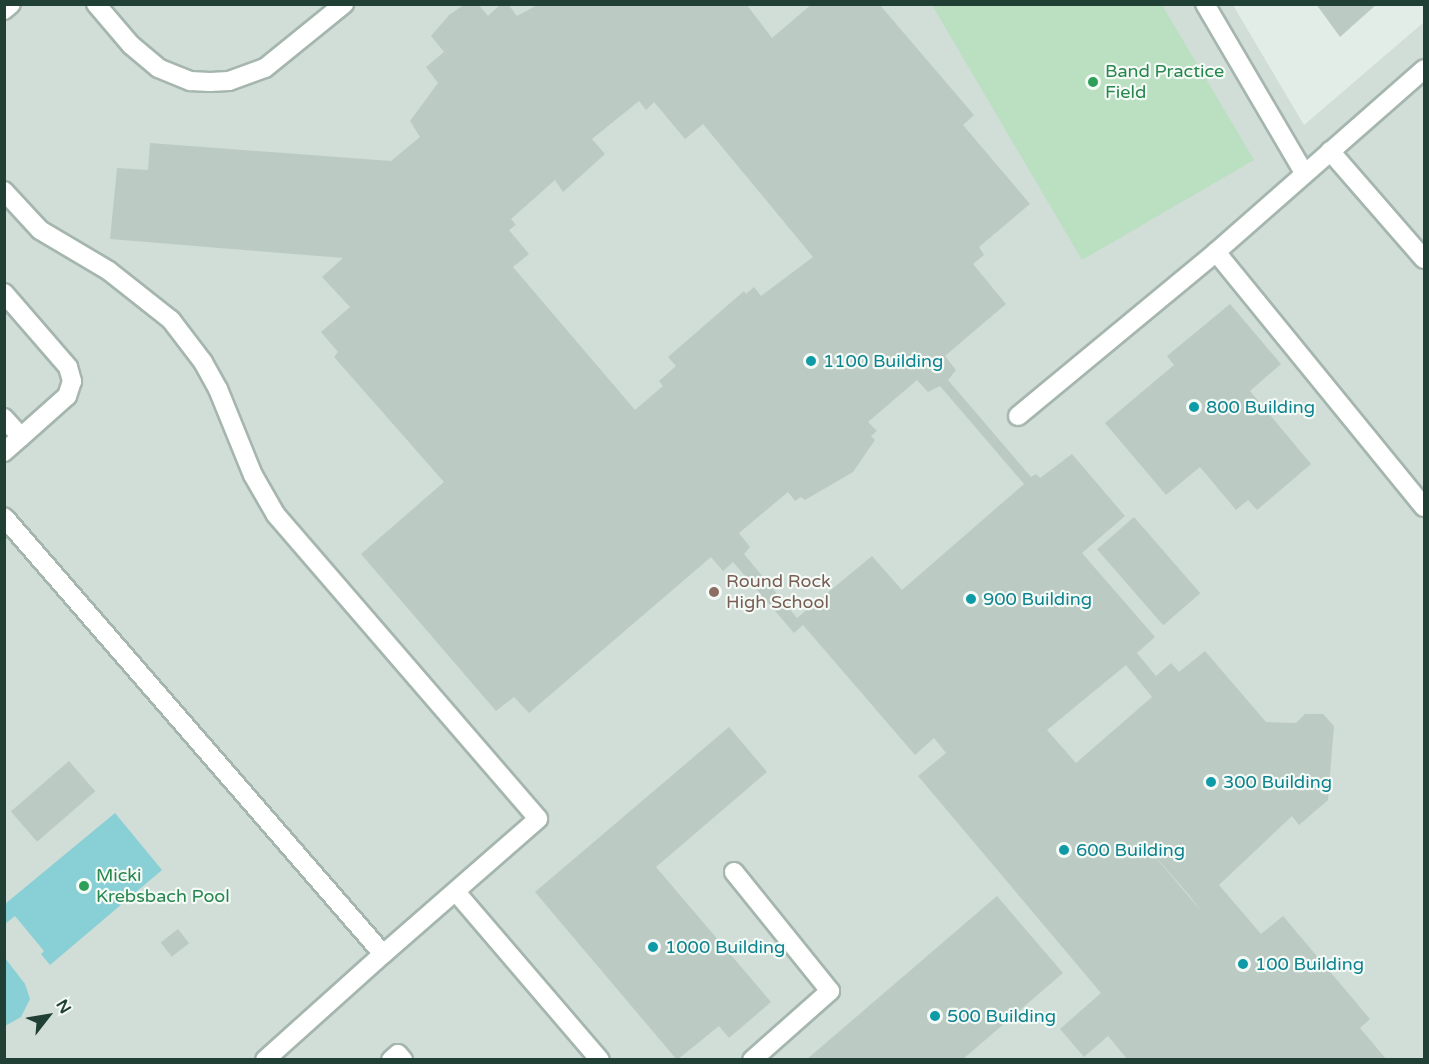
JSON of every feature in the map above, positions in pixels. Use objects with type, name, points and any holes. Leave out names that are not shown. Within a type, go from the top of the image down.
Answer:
[{"type":"lane","points":[[4,10],[11,4]]},
{"type":"lane","points":[[96,4],[131,45],[158,68],[190,81],[210,82],[229,81],[265,68],[344,4]]},
{"type":"lane","points":[[1205,4],[1304,173]]},
{"type":"lane","points":[[1018,416],[1216,252],[1425,69]]},
{"type":"lane","points":[[1330,151],[1425,259]]},
{"type":"lane","points":[[4,191],[40,230],[133,288],[176,327],[218,390],[252,476],[276,515],[538,819],[265,1059]]},
{"type":"lane","points":[[1216,252],[1425,507]]},
{"type":"lane","points":[[4,293],[68,368],[72,381],[67,396],[4,452]]},
{"type":"lane","points":[[4,418],[21,437]]},
{"type":"lane","points":[[4,517],[383,954]]},
{"type":"lane","points":[[734,872],[830,991],[752,1059]]},
{"type":"lane","points":[[456,892],[600,1059]]},
{"type":"lane","points":[[392,1059],[398,1054],[403,1059]]},
{"type":"shaded area","name":"Round Rock High School","points":[[5,5],[1233,5],[1304,125],[1424,22],[1424,1059],[5,1060]]},
{"type":"green space","name":"Band Practice Field","points":[[932,5],[1162,5],[1254,160],[1082,260]]},
{"type":"water","name":"Micki Krebsbach Pool","points":[[115,813],[162,870],[50,965],[41,954],[44,951],[15,916],[5,924],[5,904]]},
{"type":"water","points":[[5,958],[25,984],[30,999],[21,1017],[5,1026]]},
{"type":"building","name":"1100 Building","points":[[465,4],[478,4],[488,16],[501,4],[508,4],[517,16],[539,4],[746,4],[772,38],[812,4],[879,4],[974,115],[963,125],[1030,204],[979,247],[984,255],[973,264],[1006,304],[945,356],[956,370],[948,380],[1031,477],[1036,474],[1040,478],[1072,454],[1125,516],[1082,553],[1155,637],[1137,653],[1156,676],[1171,663],[1179,672],[1205,651],[1266,722],[1296,723],[1305,714],[1323,714],[1334,726],[1328,800],[1299,825],[1292,816],[1219,885],[1261,934],[1283,916],[1370,1019],[1360,1028],[1387,1060],[1128,1060],[1108,1036],[1084,1057],[1060,1029],[1101,993],[918,776],[946,753],[934,738],[915,755],[803,625],[794,633],[733,562],[723,571],[711,557],[529,713],[514,697],[496,711],[361,554],[444,482],[334,357],[338,352],[321,332],[350,307],[322,277],[343,258],[110,239],[117,168],[148,170],[150,143],[391,161],[420,137],[410,121],[438,83],[426,67],[444,52],[431,36],[449,15]],"holes":[[[639,101],[646,110],[654,102],[685,139],[703,124],[813,257],[761,296],[754,287],[746,294],[744,291],[668,357],[676,366],[659,381],[663,386],[635,410],[513,267],[529,254],[509,230],[516,225],[511,219],[555,180],[563,192],[605,154],[592,139]],[[917,380],[928,392],[940,386],[1024,484],[902,590],[872,556],[797,618],[744,554],[750,547],[739,533],[788,492],[795,501],[801,497],[805,500],[853,472],[875,440],[871,436],[877,431],[868,422]],[[1126,665],[1152,697],[1076,763],[1047,730]],[[1135,833],[1189,895],[1202,912]]]},
{"type":"building","points":[[1316,4],[1377,4],[1340,37]]},
{"type":"building","name":"800 Building","points":[[1230,304],[1281,364],[1250,391],[1311,464],[1257,510],[1248,500],[1236,510],[1200,467],[1166,495],[1105,423],[1174,365],[1167,356]]},
{"type":"building","points":[[1134,517],[1200,593],[1163,625],[1097,549]]},
{"type":"building","name":"1000 Building","points":[[729,727],[767,772],[656,867],[771,1002],[729,1038],[719,1026],[677,1060],[535,892]]},
{"type":"building","points":[[69,761],[95,791],[37,842],[11,812]]},
{"type":"building","name":"500 Building","points":[[997,896],[1063,973],[962,1060],[806,1060]]},
{"type":"building","points":[[178,929],[189,943],[172,957],[161,943]]},
{"type":"place","name":"Band Practice Field","points":[[1093,82]]},
{"type":"place","name":"1100 Building","points":[[811,361]]},
{"type":"place","name":"800 Building","points":[[1194,407]]},
{"type":"place","name":"Round Rock High School","points":[[714,592]]},
{"type":"place","name":"900 Building","points":[[971,599]]},
{"type":"place","name":"300 Building","points":[[1211,782]]},
{"type":"place","name":"600 Building","points":[[1064,850]]},
{"type":"place","name":"Micki Krebsbach Pool","points":[[84,886]]},
{"type":"place","name":"1000 Building","points":[[653,947]]},
{"type":"place","name":"100 Building","points":[[1243,964]]},
{"type":"place","name":"500 Building","points":[[935,1016]]}]
